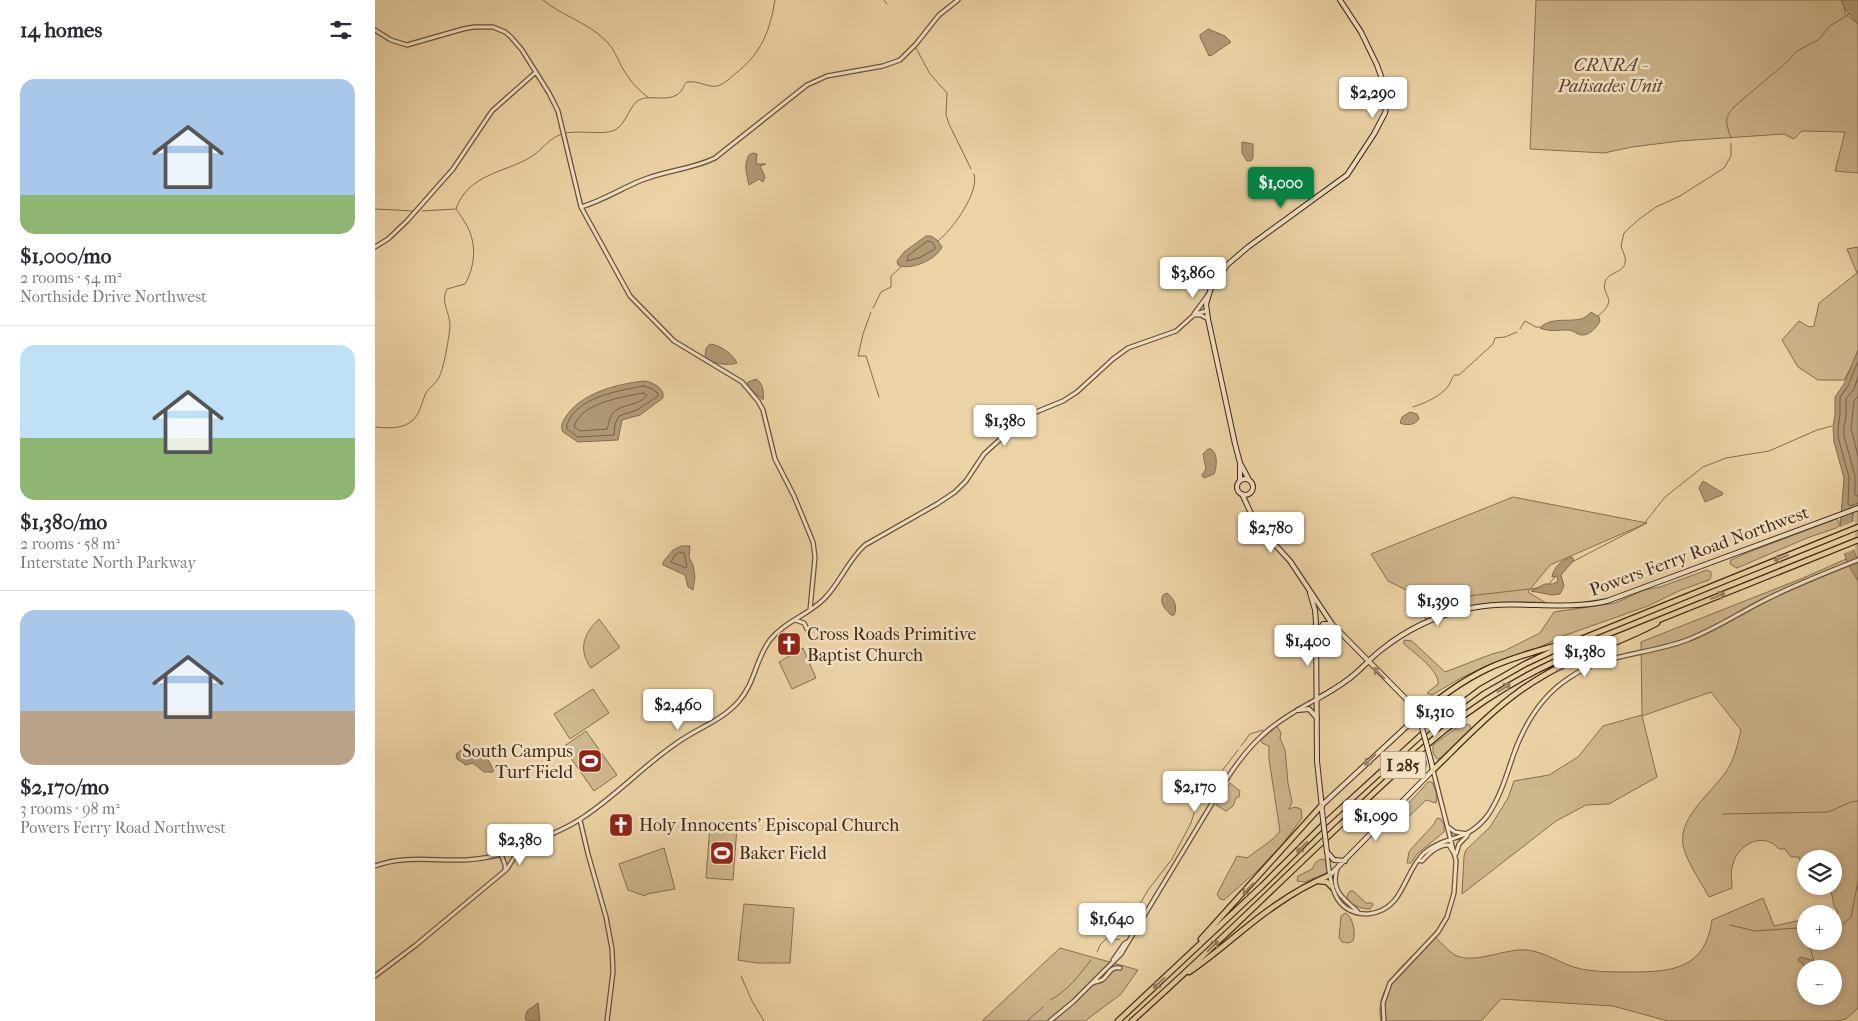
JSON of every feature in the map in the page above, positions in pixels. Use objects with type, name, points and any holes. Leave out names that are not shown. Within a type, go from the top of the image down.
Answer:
[{"type":"highway","name":"I 285","points":[[1117,1021],[1429,728],[1465,701],[1507,674],[1593,634],[1858,527]]},
{"type":"highway","name":"I 285","points":[[1132,1021],[1178,980],[1395,772],[1434,737],[1491,695],[1534,671],[1858,540]]},
{"type":"highway","points":[[1433,770],[1504,704],[1534,681],[1561,666],[1635,634],[1673,614]]},
{"type":"highway","points":[[1420,717],[1427,708],[1460,684],[1487,669],[1593,634]]},
{"type":"highway","points":[[1412,706],[1427,708]]},
{"type":"highway","points":[[1173,968],[1322,809]]},
{"type":"highway","points":[[1178,980],[1216,953],[1275,905],[1331,875]]},
{"type":"highway","points":[[1313,883],[1326,881],[1332,887]]},
{"type":"main road","points":[[1331,875],[1433,770],[1420,717],[1412,706],[1332,624],[1290,561],[1261,531],[1237,488],[1240,481],[1240,463],[1206,311],[1208,295],[1223,271],[1248,246],[1347,175],[1383,119],[1387,101],[1383,79],[1365,38],[1340,0]]},
{"type":"main road","points":[[1240,463],[1253,487],[1250,494],[1251,513]]},
{"type":"main road","points":[[1240,481],[1244,479],[1249,480]]},
{"type":"main road","points":[[1242,494],[1250,494]]},
{"type":"main road","name":"Powers Ferry Road Northwest","points":[[1317,699],[1344,683],[1387,645],[1405,633],[1433,619],[1493,604],[1574,606],[1607,601],[1858,508]]},
{"type":"main road","points":[[1308,589],[1315,610],[1317,636],[1317,772],[1327,852],[1334,860],[1345,861]]},
{"type":"main road","points":[[1317,636],[1322,625],[1332,624]]},
{"type":"main road","points":[[1298,710],[1309,709],[1317,718]]},
{"type":"main road","points":[[1322,809],[1420,717]]},
{"type":"street","points":[[581,207],[607,198],[645,178],[698,165],[715,158],[807,85],[841,72],[883,66],[900,60],[916,44],[939,15],[958,0]]},
{"type":"street","points":[[375,30],[391,40],[407,44],[413,44],[463,29],[493,27],[511,37],[536,72],[554,103],[581,207],[630,296],[680,346],[742,382],[758,401],[764,414],[775,459],[794,496],[813,542],[815,557],[810,610]]},
{"type":"street","points":[[375,247],[388,239],[407,220],[447,175],[492,111],[536,72]]},
{"type":"street","points":[[375,866],[398,860],[471,860],[501,854],[520,848],[580,820],[673,745],[716,721],[733,708],[749,687],[769,641],[779,630],[822,600],[861,548],[955,492],[966,481],[984,454],[1029,415],[1063,401],[1077,392],[1123,352],[1134,346],[1177,332],[1194,315],[1208,295]]},
{"type":"street","points":[[1194,315],[1206,311]]},
{"type":"street","points":[[1194,315],[1201,315],[1207,319]]},
{"type":"street","points":[[1455,857],[1459,844],[1482,822],[1496,802],[1526,724],[1543,701],[1567,679],[1601,661],[1673,644],[1696,636],[1777,594],[1858,560]]},
{"type":"street","points":[[811,595],[816,600],[822,600]]},
{"type":"street","points":[[794,620],[804,623],[808,631]]},
{"type":"street","name":"Powers Ferry Road Northwest","points":[[1051,1021],[1092,983],[1128,942],[1243,754],[1272,726],[1317,699]]},
{"type":"street","points":[[1383,1021],[1383,1003],[1391,980],[1435,936],[1447,917],[1456,883],[1455,857],[1433,770]]},
{"type":"street","points":[[580,820],[606,917],[612,949],[613,972],[607,1021]]},
{"type":"street","points":[[1447,826],[1455,832],[1469,834]]},
{"type":"street","points":[[1327,852],[1332,887],[1340,903],[1350,911],[1374,913],[1389,906],[1397,898],[1418,860],[1432,847],[1469,834]]},
{"type":"street","points":[[1418,860],[1422,860],[1435,849],[1444,845],[1449,845],[1455,857]]},
{"type":"street","points":[[375,976],[416,945],[505,870],[520,848]]},
{"type":"street","points":[[501,854],[505,870]]},
{"type":"street","points":[[1337,869],[1335,880],[1340,894],[1345,902],[1359,913]]},
{"type":"street","points":[[1092,983],[1101,980],[1115,967],[1120,968]]},
{"type":"green space","name":"CRNRA - Palisades Unit","points":[[1536,0],[1843,0],[1845,14],[1858,24],[1858,173],[1835,171],[1845,132],[1802,131],[1794,139],[1784,134],[1680,141],[1632,147],[1604,153],[1530,149]]},
{"type":"green space","points":[[1858,247],[1858,354],[1844,380],[1818,380],[1798,367],[1782,340],[1799,321],[1809,327],[1814,326],[1819,303],[1857,273],[1847,249]]},
{"type":"green space","points":[[1513,497],[1647,523],[1550,565],[1528,592],[1546,603],[1500,602],[1470,606],[1455,609],[1426,620],[1425,599],[1388,581],[1371,554]]},
{"type":"green space","points":[[1858,506],[1858,1008],[1846,1019],[1837,1021],[1668,1021],[1613,1006],[1501,999],[1481,1021],[1381,1021],[1380,1008],[1388,984],[1405,963],[1435,937],[1452,953],[1463,958],[1527,950],[1541,953],[1574,967],[1587,970],[1618,972],[1660,971],[1685,964],[1694,958],[1702,949],[1712,920],[1763,898],[1774,926],[1797,921],[1797,950],[1842,950],[1842,905],[1834,905],[1832,895],[1842,895],[1842,850],[1797,850],[1797,857],[1791,857],[1785,849],[1779,849],[1766,841],[1752,842],[1740,851],[1736,857],[1732,867],[1732,888],[1709,897],[1690,864],[1683,845],[1683,834],[1686,824],[1692,813],[1729,767],[1735,754],[1741,730],[1711,692],[1642,716],[1657,777],[1609,804],[1586,805],[1556,821],[1462,894],[1466,850],[1490,827],[1508,798],[1514,781],[1549,775],[1578,757],[1603,726],[1642,715],[1641,642],[1846,559],[1849,567],[1853,554],[1853,515]]},
{"type":"green space","points":[[1836,519],[1839,521],[1839,526],[1836,528],[1807,538],[1737,568],[1730,564],[1731,560],[1744,554]]},
{"type":"green space","points":[[1707,570],[1711,572],[1709,580],[1681,590],[1648,606],[1493,663],[1461,678],[1432,695],[1427,693],[1438,684],[1435,673],[1404,644],[1404,640],[1412,641],[1445,672],[1504,651],[1540,633],[1554,612],[1615,603],[1644,590],[1660,587]]},
{"type":"green space","points":[[599,619],[619,648],[591,668],[585,655],[584,642],[589,630]]},
{"type":"green space","points":[[803,648],[816,678],[792,689],[779,662]]},
{"type":"green space","points":[[593,689],[609,713],[570,739],[554,714]]},
{"type":"green space","points":[[1462,724],[1470,725],[1471,730],[1443,757],[1437,759],[1433,753],[1433,745]]},
{"type":"green space","points":[[1277,726],[1281,733],[1280,738],[1285,750],[1292,802],[1289,809],[1295,807],[1301,809],[1302,818],[1282,845],[1259,869],[1224,900],[1220,899],[1217,894],[1237,856],[1247,858],[1269,842],[1280,831],[1269,759],[1269,746],[1262,743],[1261,740]]},
{"type":"green space","name":"South Campus Turf Field","points":[[586,731],[617,775],[594,791],[563,747]]},
{"type":"green space","points":[[1420,758],[1426,760],[1425,769],[1420,776],[1414,779],[1410,777],[1410,771]]},
{"type":"green space","points":[[1428,782],[1432,782],[1434,787],[1436,803],[1426,800],[1395,830],[1389,825]]},
{"type":"green space","points":[[1230,783],[1240,791],[1239,797],[1236,798],[1233,806],[1226,811],[1216,805]]},
{"type":"green space","points":[[1437,818],[1441,819],[1444,825],[1444,832],[1417,854],[1411,863],[1407,863],[1409,852]]},
{"type":"green space","name":"Baker Field","points":[[710,825],[737,827],[733,880],[706,878]]},
{"type":"green space","points":[[664,848],[675,889],[645,896],[628,890],[619,864]]},
{"type":"green space","points":[[1321,859],[1325,860],[1327,872],[1325,874],[1305,882],[1297,881],[1298,876],[1312,869],[1316,862]]},
{"type":"green space","points":[[1350,891],[1353,891],[1366,903],[1372,903],[1373,905],[1370,909],[1361,908],[1348,901],[1347,896]]},
{"type":"green space","points":[[744,904],[794,908],[790,963],[756,963],[738,960]]},
{"type":"green space","points":[[1345,913],[1352,921],[1354,929],[1353,941],[1348,943],[1342,942],[1339,938],[1341,916]]},
{"type":"green space","points":[[1060,948],[1138,970],[1121,994],[1085,1021],[982,1021]]},
{"type":"water","points":[[1841,0],[1858,0],[1858,24],[1846,11]]},
{"type":"water","points":[[1208,29],[1225,36],[1231,42],[1209,56],[1200,37]]},
{"type":"water","points":[[1242,142],[1253,144],[1253,158],[1251,161],[1247,161],[1242,153]]},
{"type":"water","points":[[757,154],[756,164],[766,164],[760,166],[765,177],[763,182],[759,179],[749,185],[746,163],[749,155]]},
{"type":"water","points":[[926,236],[931,236],[937,240],[942,247],[939,252],[929,260],[916,265],[909,267],[898,265],[897,261],[904,252]]},
{"type":"water","points":[[1591,312],[1599,317],[1600,321],[1594,330],[1585,335],[1569,330],[1540,328],[1549,322],[1581,319]]},
{"type":"water","points":[[710,344],[726,350],[737,363],[720,364],[705,357],[706,348]]},
{"type":"water","points":[[1858,350],[1858,506],[1854,509],[1852,518],[1852,546],[1858,561],[1858,581],[1843,551],[1840,528],[1844,478],[1834,442],[1833,426],[1835,397],[1844,384]]},
{"type":"water","points":[[756,379],[763,388],[763,400],[747,386],[748,382]]},
{"type":"water","points":[[644,381],[658,386],[663,393],[663,398],[640,415],[622,420],[618,440],[578,442],[563,432],[562,423],[564,420],[572,409],[589,396],[611,387]]},
{"type":"water","points":[[1410,412],[1417,414],[1419,419],[1411,424],[1400,423],[1402,417]]},
{"type":"water","points":[[1208,449],[1211,449],[1215,454],[1216,467],[1214,474],[1204,478],[1202,475],[1206,469],[1203,454]]},
{"type":"water","points":[[1703,481],[1723,493],[1722,495],[1705,502],[1699,488]]},
{"type":"water","points":[[681,546],[690,546],[689,557],[693,565],[695,577],[693,590],[688,587],[685,575],[663,565],[663,562],[673,550]]},
{"type":"water","points":[[1572,557],[1574,560],[1561,575],[1564,586],[1560,594],[1552,595],[1531,591],[1545,584],[1553,584],[1558,581],[1557,576],[1552,577],[1555,570],[1562,562]]},
{"type":"water","points":[[1167,593],[1175,603],[1174,615],[1171,615],[1162,603],[1163,595]]},
{"type":"water","points":[[467,745],[488,760],[494,770],[493,772],[484,772],[473,763],[466,765],[457,759],[456,754]]},
{"type":"water","points":[[1801,957],[1811,960],[1798,960]]},
{"type":"water","points":[[538,1003],[540,1021],[527,1021],[525,1018],[527,1011]]},
{"type":"pier","points":[[1855,521],[1855,549],[1842,554],[1838,528]]},
{"type":"waterway","points":[[543,0],[550,6],[590,28],[605,40],[631,81],[649,98]]},
{"type":"waterway","points":[[375,427],[397,427],[413,420],[418,414],[426,393],[440,375],[450,326],[445,294],[447,289],[465,284],[473,263],[470,233],[456,209],[469,188],[478,181],[531,157],[553,138],[562,134],[610,132],[615,130],[623,123],[634,104],[641,99],[673,97],[681,91],[687,82],[710,86],[720,85],[725,82],[745,66],[758,50],[767,32],[775,0]]},
{"type":"waterway","points":[[884,0],[887,4]]},
{"type":"waterway","points":[[1731,138],[1727,118],[1735,106],[1787,62],[1797,51],[1818,40],[1830,26],[1849,14]]},
{"type":"waterway","points":[[916,48],[930,74],[947,93],[946,115],[971,169]]},
{"type":"waterway","points":[[1598,316],[1608,305],[1609,301],[1604,287],[1607,278],[1624,266],[1625,257],[1621,246],[1624,233],[1656,207],[1680,196],[1724,168],[1731,156],[1731,143]]},
{"type":"waterway","points":[[938,241],[957,220],[969,200],[975,182],[974,174]]},
{"type":"waterway","points":[[375,209],[413,211]]},
{"type":"waterway","points":[[422,211],[455,209]]},
{"type":"waterway","points":[[873,308],[881,292],[891,287],[891,276],[901,267]]},
{"type":"waterway","points":[[871,312],[858,356],[866,356],[879,397]]},
{"type":"waterway","points":[[1520,329],[1525,321],[1540,327]]},
{"type":"waterway","points":[[1413,407],[1442,393],[1452,378],[1455,375],[1459,375],[1493,344],[1495,338],[1505,337],[1517,332]]},
{"type":"waterway","points":[[1572,562],[1643,525],[1665,497],[1703,467],[1726,458],[1769,451],[1817,430],[1832,426]]},
{"type":"waterway","points":[[1549,584],[1556,576]]},
{"type":"waterway","points":[[1430,611],[1468,596],[1538,588]]},
{"type":"waterway","points":[[1241,746],[1250,734],[1263,730]]},
{"type":"waterway","points":[[1222,771],[1238,750]]},
{"type":"waterway","points":[[1122,935],[1148,890],[1172,859],[1191,823],[1196,807],[1216,781]]},
{"type":"waterway","points":[[1723,814],[1828,812],[1858,801]]},
{"type":"waterway","points":[[1842,925],[1851,917],[1858,881]]},
{"type":"waterway","points":[[1730,925],[1755,931],[1797,928]]},
{"type":"waterway","points":[[1097,952],[1100,945],[1108,937],[1120,940]]},
{"type":"waterway","points":[[1811,950],[1814,960]]},
{"type":"waterway","points":[[1050,1000],[1068,988],[1091,960]]},
{"type":"waterway","points":[[741,976],[752,1001],[764,1021]]},
{"type":"waterway","points":[[1027,1021],[1043,1007]]},
{"type":"place","name":"Cross Roads Primitive Baptist Church","points":[[789,644]]},
{"type":"place","name":"South Campus Turf Field","points":[[590,761]]},
{"type":"place","name":"Holy Innocents' Episcopal Church","points":[[621,825]]},
{"type":"place","name":"Baker Field","points":[[722,853]]}]
